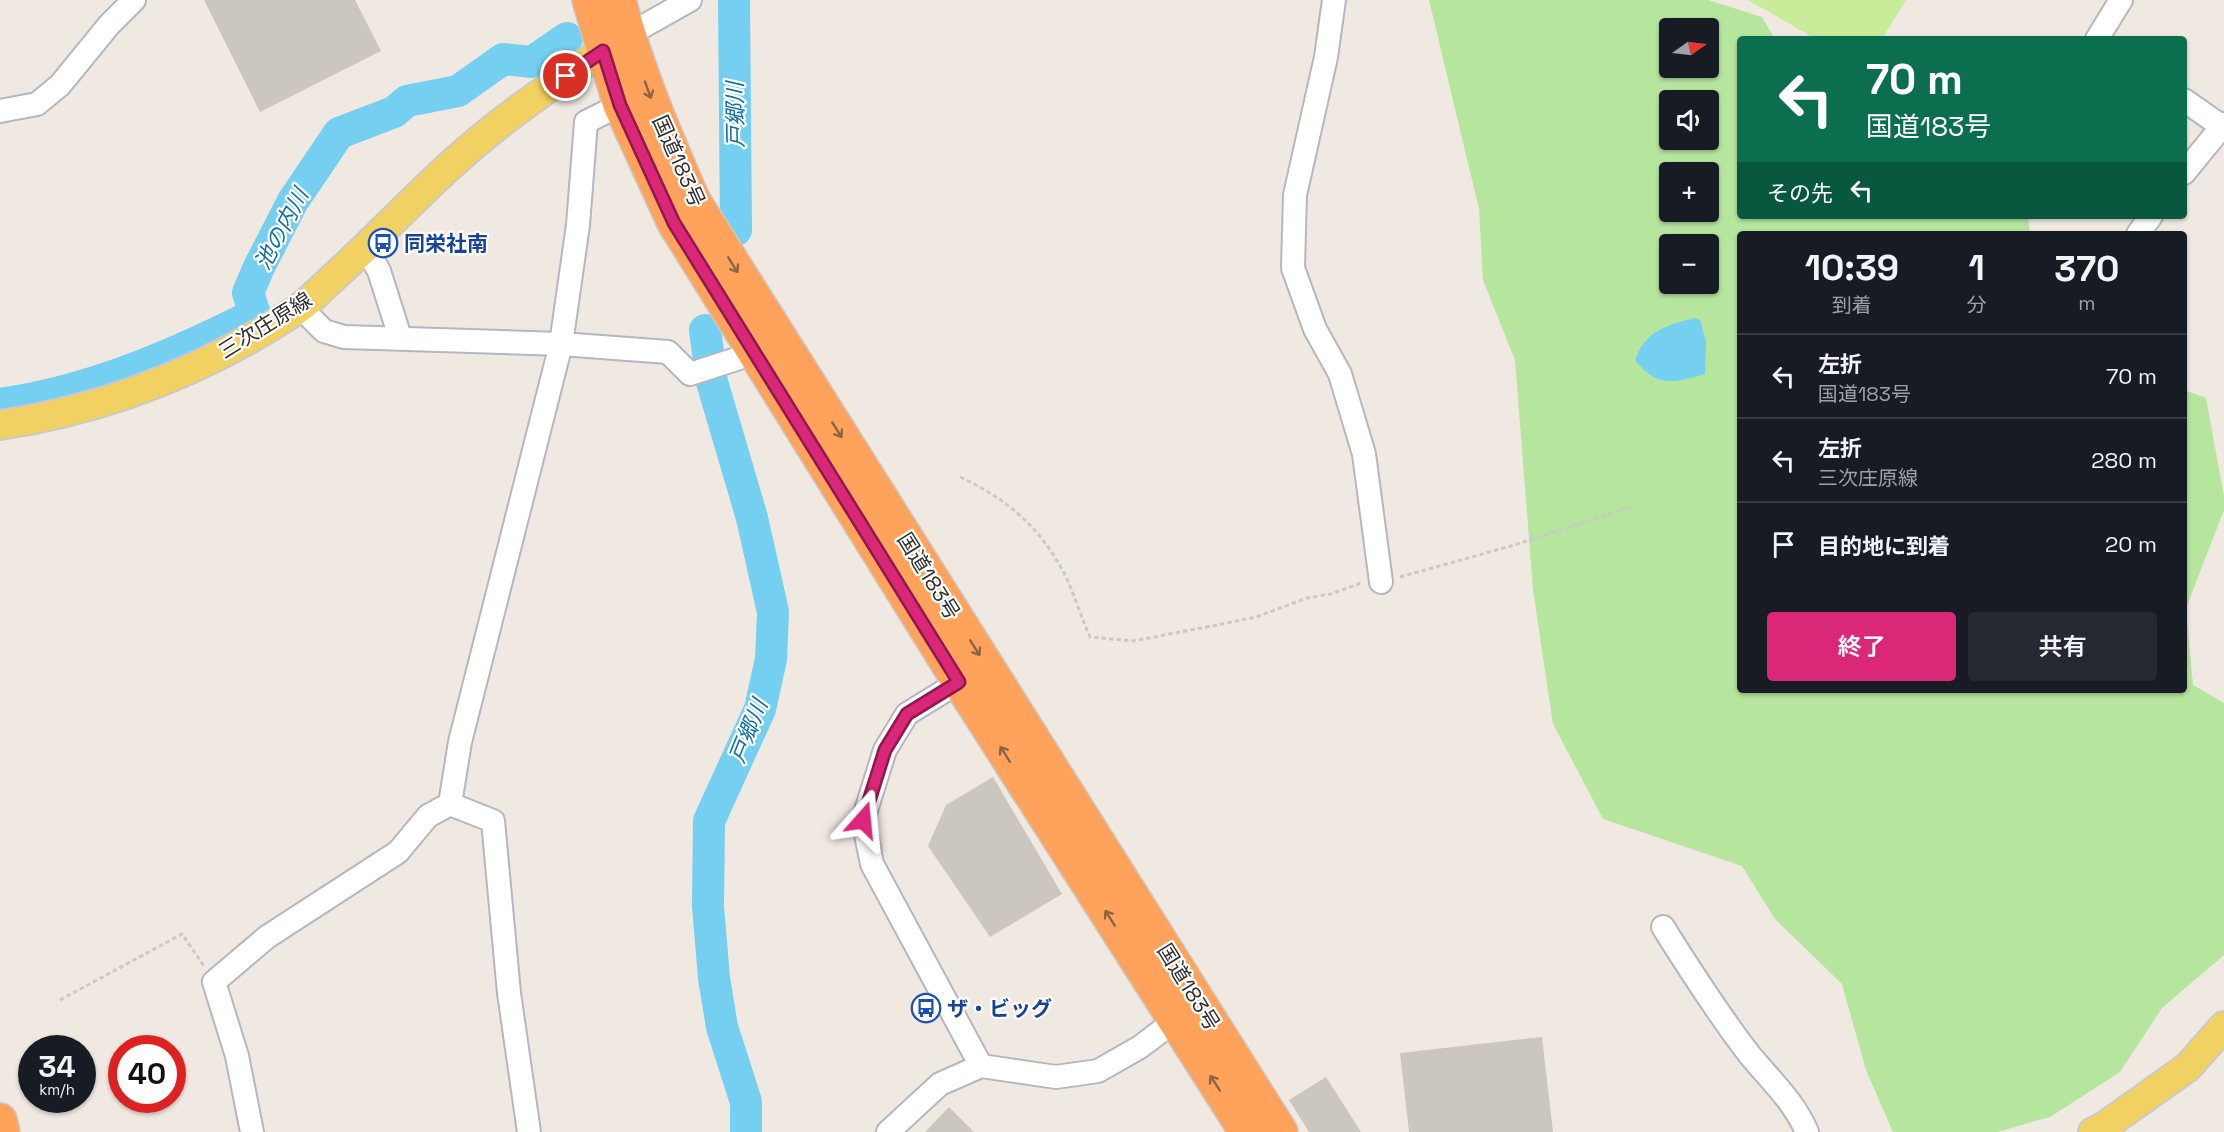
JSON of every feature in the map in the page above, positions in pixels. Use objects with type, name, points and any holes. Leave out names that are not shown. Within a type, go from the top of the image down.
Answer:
[{"type":"highway","name":"国道183号","points":[[589,0],[616,43],[663,131],[694,201],[1187,1012],[1246,1132]]},
{"type":"highway","name":"国道183号","points":[[620,0],[616,43],[620,105],[674,223],[959,682],[1187,1012],[1281,1132]]},
{"type":"highway","points":[[0,1120],[3,1132]]},
{"type":"main road","name":"三次庄原線","points":[[0,425],[40,419],[108,400],[184,373],[243,343],[300,308],[366,248],[453,163],[528,100],[616,43]]},
{"type":"main road","points":[[2093,1132],[2105,1126],[2188,1067],[2224,1026]]},
{"type":"street","points":[[0,111],[38,104],[60,85],[109,25],[134,0]]},
{"type":"street","points":[[616,43],[690,0]]},
{"type":"street","points":[[1334,0],[1326,57],[1295,195],[1293,268],[1315,329],[1340,374],[1364,454],[1381,582]]},
{"type":"street","points":[[2099,36],[2121,0]]},
{"type":"street","points":[[2187,102],[2223,126],[2187,169]]},
{"type":"street","points":[[450,804],[460,742],[561,344],[578,225],[586,122],[620,105]]},
{"type":"street","points":[[366,248],[379,271],[400,337]]},
{"type":"street","points":[[300,308],[324,331],[344,337],[400,337],[561,344],[668,352],[690,374],[755,353]]},
{"type":"street","points":[[959,682],[907,714],[885,750],[863,820],[872,864],[981,1066]]},
{"type":"street","points":[[252,1132],[237,1056],[214,982],[267,937],[398,852],[428,816],[450,804],[493,820],[509,993],[530,1132]]},
{"type":"street","points":[[1663,927],[1690,971],[1750,1054],[1791,1101],[1807,1132]]},
{"type":"street","points":[[888,1132],[940,1084],[981,1066],[1056,1077],[1098,1071],[1140,1047],[1187,1012]]},
{"type":"path","points":[[960,477],[1016,509],[1047,546],[1066,578],[1090,637],[1134,641],[1256,617],[1367,581],[1381,582],[1511,546],[1631,507]]},
{"type":"path","points":[[60,1000],[182,934],[214,982]]},
{"type":"green space","points":[[1429,0],[1708,0],[1762,17],[1773,36],[1737,36],[1737,219],[2028,219],[2030,231],[1737,231],[1737,693],[2187,693],[2187,619],[2193,685],[2224,703],[2224,955],[2162,1008],[2120,1072],[2050,1117],[1997,1132],[1893,1132],[1866,1070],[1842,984],[1775,919],[1742,866],[1603,819],[1553,724],[1533,590],[1515,360],[1483,280],[1479,209]]},
{"type":"green space","points":[[1748,0],[1906,0],[1884,36],[1811,36]]},
{"type":"green space","points":[[2187,391],[2206,398],[2224,496],[2224,510],[2187,605]]},
{"type":"water","points":[[1695,318],[1700,320],[1706,342],[1705,374],[1684,380],[1666,381],[1651,375],[1635,360],[1651,335],[1667,326]]},
{"type":"building","points":[[204,0],[355,0],[381,51],[260,112]]},
{"type":"building","points":[[993,777],[1062,894],[990,937],[928,846],[946,805]]},
{"type":"building","points":[[1542,1037],[1553,1132],[1409,1132],[1400,1053]]},
{"type":"building","points":[[1326,1077],[1361,1132],[1309,1132],[1289,1100]]},
{"type":"building","points":[[949,1107],[974,1132],[925,1132]]},
{"type":"waterway","name":"戸郷川","points":[[734,0],[736,230]]},
{"type":"waterway","name":"池の内川","points":[[0,404],[67,390],[131,370],[194,344],[255,314],[248,293],[259,267],[293,201],[339,133],[394,112],[407,101],[458,91],[503,59],[532,62],[567,38]]},
{"type":"waterway","name":"戸郷川","points":[[705,330],[712,382],[752,518],[773,612],[771,659],[760,709],[709,821],[708,906],[714,978],[722,1027],[746,1102],[746,1132]]},
{"type":"place","name":"同栄社南","points":[[383,243]]},
{"type":"place","name":"ザ・ビッグ","points":[[926,1008]]},
{"type":"route","points":[[566,76],[603,51],[620,105],[674,223],[959,682],[907,714],[885,750],[863,820]]}]
